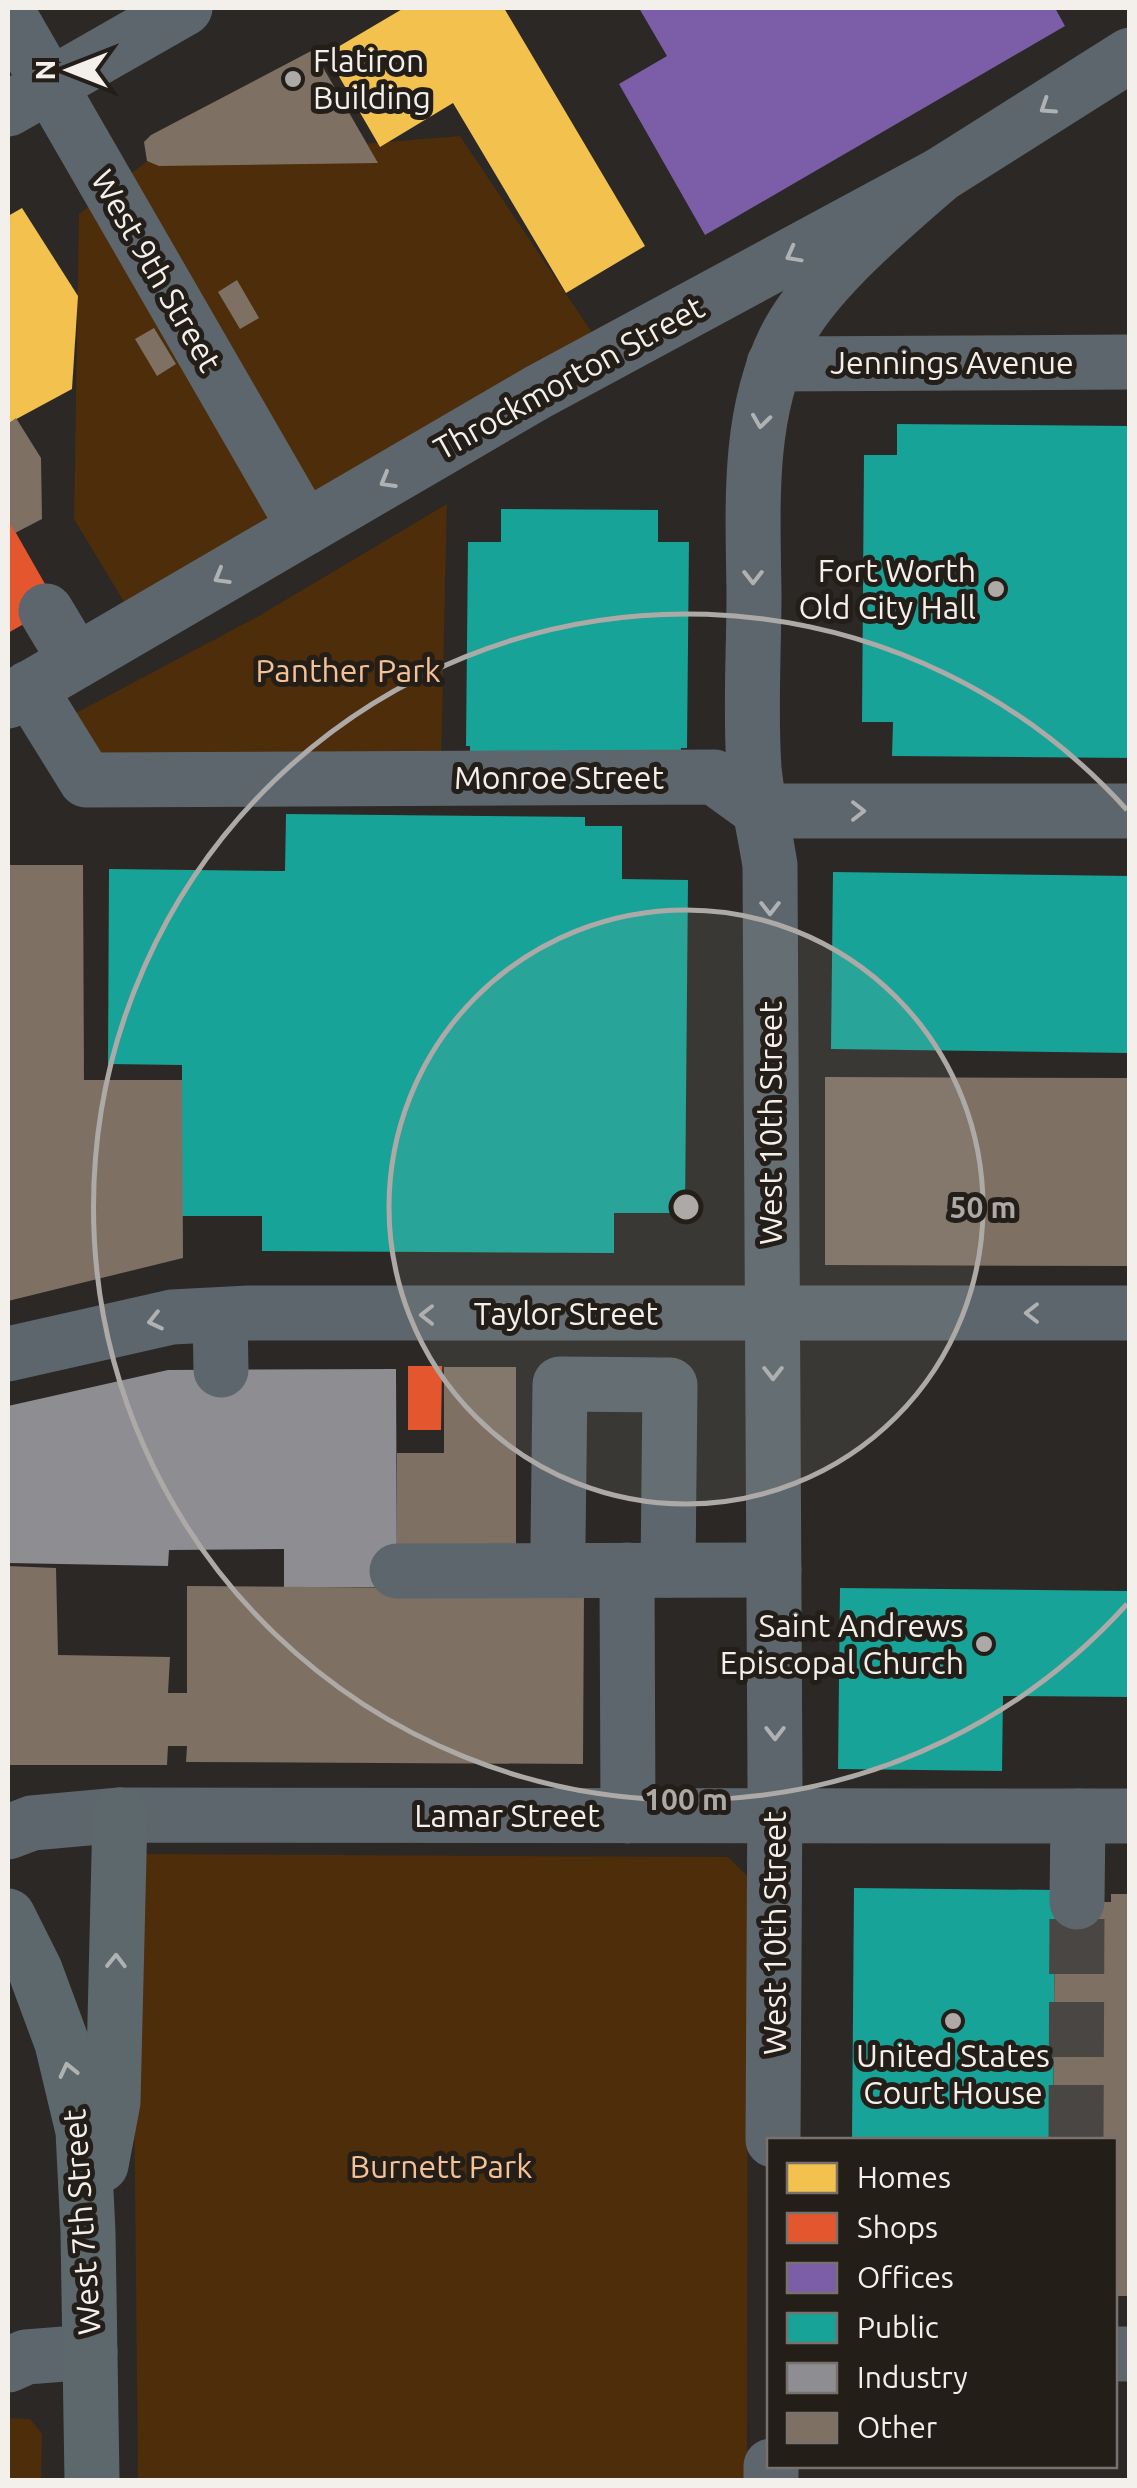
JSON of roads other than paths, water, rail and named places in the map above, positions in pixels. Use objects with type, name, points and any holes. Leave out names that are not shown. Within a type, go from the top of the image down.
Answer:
[{"type":"main road","points":[[88,2232],[112,2102],[120,1815]]},
{"type":"main road","name":"West 7th Street","points":[[8,1916],[35,1970],[62,2043],[83,2131],[92,2480]]},
{"type":"street","points":[[28,97],[185,8]]},
{"type":"street","name":"West 9th Street","points":[[8,13],[28,97],[305,528]]},
{"type":"street","name":"Throckmorton Street","points":[[18,694],[538,392],[940,175],[1130,55]]},
{"type":"street","name":"West 10th Street","points":[[773,2138],[776,1816],[770,865],[754,768],[753,480],[762,408],[774,364],[802,311],[876,230],[940,175]]},
{"type":"street","name":"Jennings Avenue","points":[[774,364],[1130,362]]},
{"type":"street","points":[[46,611],[76,660]]},
{"type":"street","name":"Monroe Street","points":[[18,694],[86,780],[714,777],[761,811]]},
{"type":"street","points":[[761,811],[1130,810]]},
{"type":"street","name":"Taylor Street","points":[[8,1354],[172,1317],[220,1314],[1130,1312]]},
{"type":"street","points":[[220,1314],[221,1370]]},
{"type":"street","points":[[610,1385],[612,1314]]},
{"type":"street","points":[[558,1542],[560,1384],[670,1385],[648,1570],[628,1816]]},
{"type":"street","points":[[397,1571],[774,1570]]},
{"type":"street","name":"Lamar Street","points":[[8,1832],[32,1822],[120,1815],[1104,1816]]},
{"type":"street","points":[[1077,1902],[1104,1816]]},
{"type":"street","points":[[8,2365],[26,2357],[90,2352]]},
{"type":"tunnel","points":[[1076,2138],[1077,1902]]},
{"type":"place","name":"Flatiron Building","points":[[293,79]]},
{"type":"place","name":"Fort Worth Old City Hall","points":[[996,589]]},
{"type":"place","name":"Saint Andrews Episcopal Church","points":[[984,1644]]},
{"type":"place","name":"United States Court House","points":[[953,2021]]},
{"type":"park label","name":"Panther Park","points":[[348,671]]},
{"type":"park label","name":"Burnett Park","points":[[441,2167]]}]
